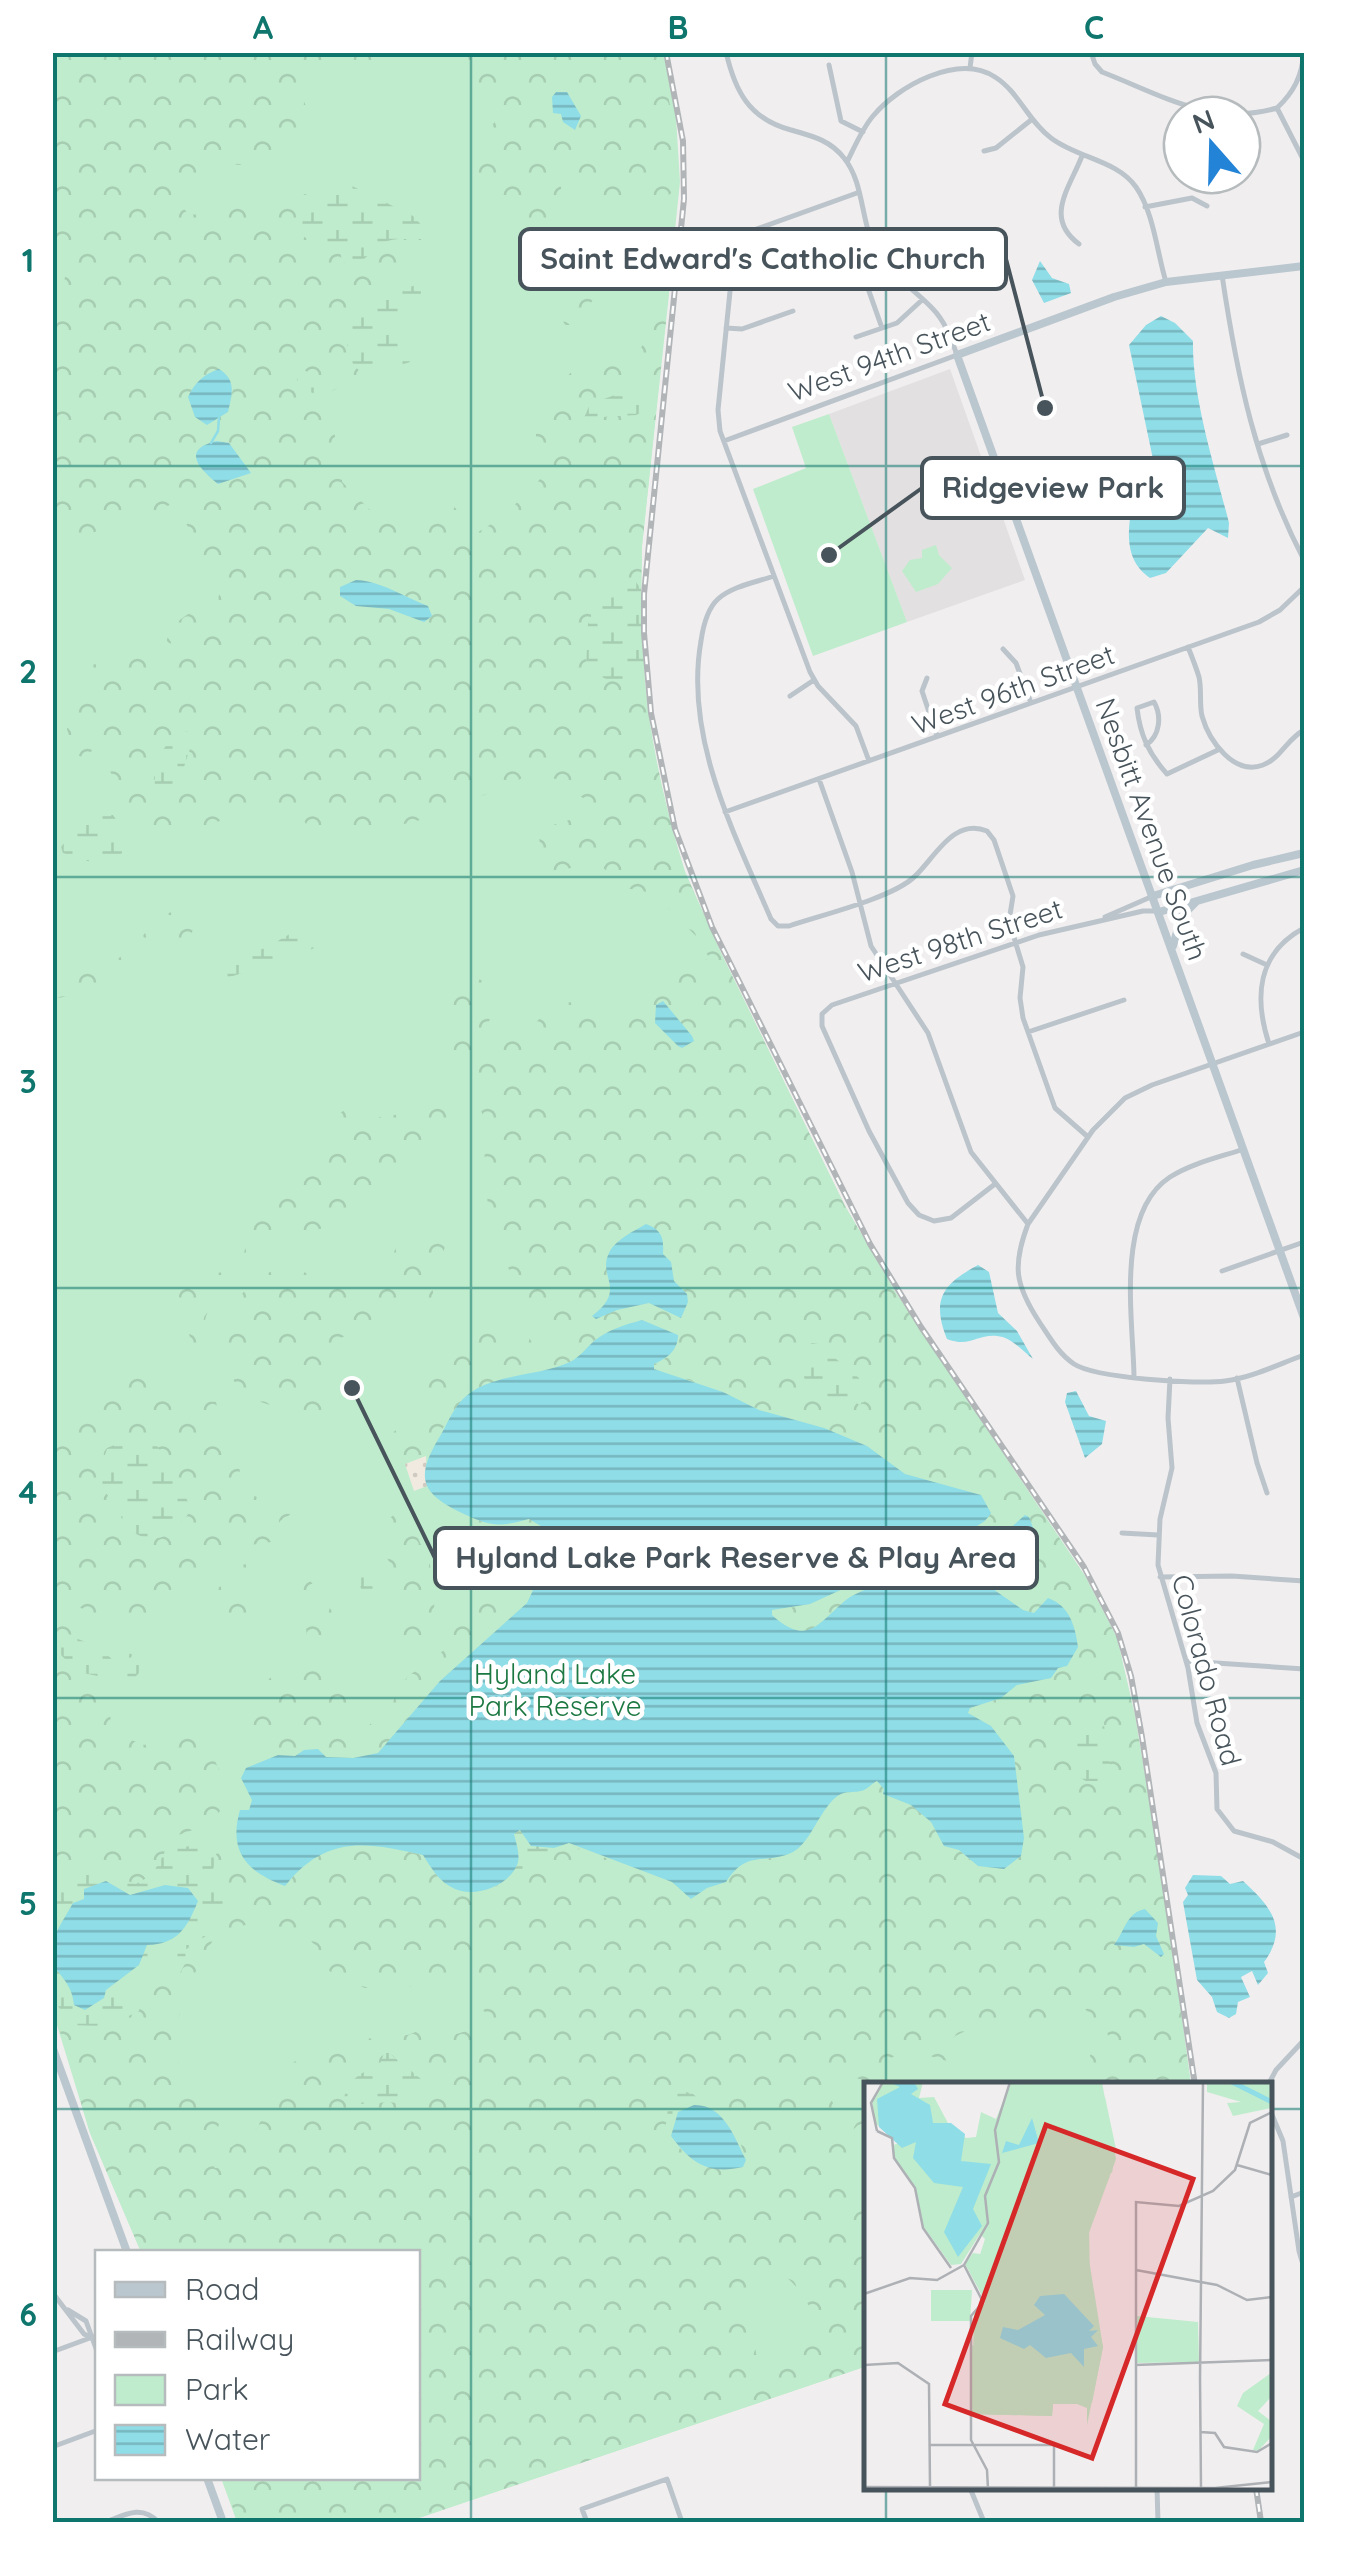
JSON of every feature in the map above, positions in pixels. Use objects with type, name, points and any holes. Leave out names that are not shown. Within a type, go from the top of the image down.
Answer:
[{"type":"street","points":[[726,52],[733,83],[746,105],[778,126],[805,133],[834,148],[848,162],[856,178],[871,240],[888,267],[942,320],[957,355]]},
{"type":"street","points":[[970,68],[972,52]]},
{"type":"street","points":[[1091,52],[1102,72],[1211,114],[1247,115],[1277,108],[1291,94],[1302,70],[1304,52]]},
{"type":"street","points":[[829,65],[841,121],[862,132]]},
{"type":"street","points":[[848,162],[877,111],[904,92],[944,70],[970,68],[990,73],[1008,87],[1031,120],[1050,138],[1128,178],[1145,208],[1166,282]]},
{"type":"street","points":[[1277,108],[1304,161]]},
{"type":"street","points":[[984,151],[996,148],[1031,120]]},
{"type":"street","points":[[1078,244],[1063,232],[1060,219],[1082,156]]},
{"type":"street","points":[[858,193],[751,231],[740,239],[734,252],[718,410],[724,442],[814,680],[856,726],[869,761]]},
{"type":"street","points":[[1145,208],[1192,198],[1207,206]]},
{"type":"street","points":[[826,252],[871,240]]},
{"type":"street","points":[[854,246],[882,328]]},
{"type":"street","name":"West 94th Street","points":[[724,442],[1125,293],[1166,282],[1304,266]]},
{"type":"street","points":[[1222,275],[1236,370],[1258,444],[1304,560]]},
{"type":"street","points":[[856,337],[905,318],[922,299]]},
{"type":"street","points":[[726,328],[742,328],[793,311]]},
{"type":"street","name":"Nesbitt Avenue South","points":[[957,355],[1304,1318]]},
{"type":"street","points":[[1258,444],[1286,435]]},
{"type":"street","points":[[774,576],[716,600],[702,633],[698,674],[700,711],[713,773],[725,812],[770,919],[778,926],[788,926],[910,882],[944,843],[962,832],[982,828],[994,840],[1013,896],[1009,921],[1023,967],[1020,1008],[1028,1032],[1055,1108],[1088,1137]]},
{"type":"street","name":"West 96th Street","points":[[725,812],[1270,617],[1304,587]]},
{"type":"street","points":[[1188,648],[1199,678],[1202,718],[1220,749],[1234,762],[1256,767],[1271,761],[1288,740],[1304,730]]},
{"type":"street","points":[[1003,649],[1016,663],[1030,704]]},
{"type":"street","points":[[927,678],[922,691],[937,737]]},
{"type":"street","points":[[790,696],[814,680]]},
{"type":"street","points":[[1146,745],[1153,741],[1159,726],[1154,702],[1137,708],[1139,733],[1146,745],[1167,774],[1220,749]]},
{"type":"street","points":[[819,779],[848,860],[871,946],[928,1033],[971,1152],[1028,1224]]},
{"type":"street","name":"West 98th Street","points":[[1102,919],[1153,896],[1304,853]]},
{"type":"street","name":"West 98th Street","points":[[994,1184],[958,1214],[943,1221],[926,1219],[913,1210],[869,1131],[822,1026],[822,1014],[832,1004],[1016,942],[1102,919],[1159,912],[1304,870]]},
{"type":"street","points":[[1172,950],[1181,916],[1198,900]]},
{"type":"street","points":[[1269,1044],[1259,1007],[1267,964],[1279,946],[1304,928]]},
{"type":"street","points":[[1244,954],[1267,964]]},
{"type":"street","points":[[1028,1032],[1124,1000]]},
{"type":"street","points":[[1304,1032],[1138,1090],[1113,1107],[1028,1224],[1017,1259],[1019,1284],[1030,1308],[1054,1344],[1082,1368],[1214,1382],[1304,1355]]},
{"type":"street","points":[[1134,1376],[1132,1249],[1144,1203],[1172,1176],[1244,1149]]},
{"type":"street","points":[[1222,1271],[1304,1242]]},
{"type":"street","points":[[1237,1378],[1268,1493]]},
{"type":"street","name":"Colorado Road","points":[[1170,1379],[1172,1468],[1158,1535],[1160,1577],[1186,1662],[1197,1723],[1216,1773],[1217,1809],[1227,1825]]},
{"type":"street","points":[[1122,1533],[1158,1535]]},
{"type":"street","points":[[1160,1577],[1304,1581]]},
{"type":"street","points":[[1186,1662],[1304,1669]]},
{"type":"street","points":[[1218,1832],[1227,1825],[1242,1836],[1273,1842],[1304,1859]]},
{"type":"street","points":[[1267,2082],[1304,2040]]},
{"type":"street","points":[[52,2046],[126,2250]]},
{"type":"street","points":[[1272,2115],[1283,2141],[1304,2268]]},
{"type":"street","points":[[1291,2197],[1304,2192]]},
{"type":"street","points":[[52,2292],[84,2334],[94,2336]]},
{"type":"street","points":[[52,2352],[94,2336]]},
{"type":"street","points":[[52,2447],[95,2431]]},
{"type":"street","points":[[587,2522],[582,2509],[666,2479],[682,2522]]},
{"type":"street","points":[[208,2480],[224,2522]]},
{"type":"street","points":[[971,2490],[984,2522]]},
{"type":"street","points":[[1158,2490],[1158,2522]]},
{"type":"street","points":[[106,2522],[144,2512],[158,2522]]},
{"type":"shaded area","points":[[950,369],[1025,580],[907,622],[829,414]]},
{"type":"green space","name":"Hyland Lake Park Reserve","points":[[53,53],[663,53],[675,101],[680,182],[642,546],[641,609],[651,740],[669,820],[685,872],[722,955],[845,1206],[896,1293],[1085,1576],[1117,1638],[1135,1716],[1191,2082],[864,2082],[864,2367],[407,2522],[237,2522],[222,2480],[420,2480],[420,2250],[140,2250],[90,2133],[53,2012]]},
{"type":"green space","points":[[53,53],[393,53],[389,63],[377,68],[340,70],[300,93],[312,119],[296,143],[248,164],[212,161],[185,193],[181,204],[191,215],[204,213],[227,200],[308,194],[311,207],[304,214],[317,247],[315,252],[340,250],[342,254],[369,258],[392,241],[422,239],[409,250],[394,283],[362,304],[348,358],[365,377],[329,392],[320,380],[291,364],[310,394],[323,396],[343,463],[342,482],[378,518],[441,514],[454,507],[461,513],[454,521],[455,531],[464,538],[495,521],[541,478],[534,418],[566,378],[585,362],[607,352],[614,362],[625,366],[635,357],[642,346],[647,320],[646,260],[662,229],[676,229],[642,546],[641,589],[627,579],[599,596],[589,626],[586,669],[608,680],[645,684],[660,779],[685,872],[845,1206],[896,1293],[1085,1576],[1117,1638],[1135,1716],[1166,1904],[1191,2082],[1106,2082],[1093,2071],[1090,2055],[1096,2049],[1110,2046],[1107,2031],[1083,2007],[1072,2006],[1064,2012],[1056,2029],[1044,2036],[1033,2033],[1017,2015],[1010,2028],[1000,2032],[990,2025],[978,2025],[955,2036],[948,2046],[950,2062],[905,2053],[886,2060],[879,2082],[855,2078],[833,2085],[830,2097],[835,2107],[864,2108],[864,2126],[854,2129],[855,2151],[844,2156],[843,2164],[855,2181],[864,2179],[864,2367],[407,2522],[238,2522],[223,2480],[420,2480],[420,2250],[140,2250],[90,2133],[53,2008],[132,1999],[125,1982],[146,1978],[147,1960],[157,1954],[167,1958],[169,1965],[212,1923],[208,1876],[216,1854],[223,1852],[229,1860],[247,1864],[254,1875],[252,1882],[260,1888],[285,1886],[300,1869],[331,1850],[365,1845],[423,1855],[453,1889],[493,1894],[536,1868],[547,1853],[581,1849],[672,1882],[691,1899],[726,1882],[749,1860],[793,1852],[835,1798],[865,1790],[877,1780],[883,1794],[911,1804],[931,1822],[944,1846],[959,1850],[978,1866],[1024,1838],[1014,1756],[991,1726],[967,1713],[970,1708],[1001,1698],[1017,1685],[1051,1678],[1058,1667],[1058,1602],[1048,1598],[1034,1613],[993,1589],[1024,1564],[1034,1533],[1024,1520],[1005,1533],[1008,1535],[967,1553],[954,1543],[961,1533],[985,1523],[973,1490],[939,1486],[905,1474],[867,1446],[654,1368],[654,1364],[670,1356],[678,1340],[671,1330],[642,1320],[595,1340],[573,1361],[485,1385],[470,1393],[453,1411],[426,1456],[405,1464],[394,1450],[391,1434],[425,1408],[421,1390],[425,1381],[437,1375],[452,1349],[494,1311],[507,1329],[522,1327],[533,1344],[554,1348],[575,1342],[537,1325],[505,1298],[511,1274],[507,1265],[500,1262],[489,1226],[482,1113],[471,1086],[452,1058],[450,1049],[455,1041],[523,1037],[540,1018],[570,1002],[603,1015],[709,958],[700,940],[653,893],[625,888],[597,862],[536,875],[541,852],[539,837],[553,825],[589,814],[592,805],[558,779],[525,777],[436,816],[352,837],[321,832],[306,824],[296,806],[234,815],[173,843],[150,842],[128,829],[103,794],[114,778],[99,753],[93,749],[86,758],[76,755],[71,744],[67,715],[77,673],[131,646],[146,646],[170,654],[201,634],[198,625],[182,641],[172,644],[167,642],[172,628],[193,611],[217,602],[220,592],[203,566],[178,502],[53,547],[53,306],[72,261],[85,252],[84,246],[73,251],[53,276]],"holes":[[[229,376],[233,389],[228,412],[206,425]],[[229,443],[251,473],[231,481],[203,444]],[[356,580],[365,581],[428,606],[412,620],[389,609],[356,606],[340,595],[340,587]],[[187,731],[192,742],[182,773],[153,784],[169,739]],[[671,1262],[671,1315],[662,1308],[643,1304],[593,1317],[608,1304],[611,1281],[607,1265]],[[845,1370],[853,1376],[860,1392],[832,1400],[812,1389]],[[1103,1719],[1109,1750],[1073,1749]],[[1137,1911],[1150,1948],[1144,1944],[1115,1944]],[[247,1924],[297,1928],[315,1945],[324,1967],[365,1988],[408,1987],[477,1971],[485,1992],[480,2006],[493,2022],[457,2034],[436,2024],[408,2035],[364,2039],[336,2052],[293,2062],[280,2078],[257,2129],[230,2148],[226,2167],[215,2168],[210,2150],[219,2124],[179,2074],[179,2016],[184,1993],[213,1940]],[[389,2053],[403,2066],[402,2103],[382,2102],[357,2075],[380,2064]],[[707,2103],[740,2142],[746,2160],[743,2167],[724,2170],[687,2157],[665,2129],[670,2108]],[[773,2269],[790,2280],[810,2309],[805,2320],[810,2331],[782,2364],[756,2354],[752,2304],[762,2296],[762,2280]]]},
{"type":"green space","points":[[462,53],[659,53],[671,110],[675,190],[660,202],[633,195],[591,196],[574,175],[560,173],[561,223],[575,248],[601,275],[599,290],[577,325],[565,325],[553,261],[538,226],[515,221],[484,201],[473,169],[473,152],[499,116],[482,95],[478,82],[463,71]],"holes":[[[567,92],[581,116],[564,119],[553,112],[552,97]]]},
{"type":"green space","points":[[346,183],[413,216],[427,231],[422,239],[385,242],[354,265],[342,262],[340,250],[329,256],[314,253],[317,247],[297,231],[293,220],[311,207],[308,194]]},
{"type":"green space","points":[[420,285],[421,294],[406,303],[402,319],[410,362],[365,377],[348,358],[346,325],[378,296]]},
{"type":"green space","points":[[286,364],[310,374],[329,392],[323,396],[300,389]]},
{"type":"green space","points":[[637,387],[650,400],[645,411],[584,418],[590,404]]},
{"type":"green space","points":[[829,414],[907,622],[813,656],[753,489],[806,468],[792,427]]},
{"type":"green space","points":[[936,545],[939,555],[952,568],[938,584],[916,592],[902,571],[910,560],[922,558],[922,550]]},
{"type":"green space","points":[[608,576],[618,586],[627,578],[641,589],[645,684],[608,680],[586,669],[588,624],[605,590],[601,584],[603,577]]},
{"type":"green space","points":[[188,731],[192,742],[182,773],[188,787],[184,793],[157,793],[155,775],[160,756],[171,740]]},
{"type":"green space","points":[[113,815],[126,834],[121,856],[100,865],[63,853],[61,847],[80,823]]},
{"type":"green space","points":[[192,907],[193,928],[185,940],[158,945],[131,968],[101,984],[53,998],[53,958],[85,965],[115,960],[162,916]]},
{"type":"green space","points":[[290,934],[312,934],[316,947],[299,956],[216,981],[214,973],[224,964]]},
{"type":"green space","points":[[467,974],[497,987],[499,1004],[482,1033],[455,1021],[440,1000],[452,976]]},
{"type":"green space","points":[[451,1097],[458,1119],[447,1140],[419,1142],[401,1174],[365,1193],[359,1204],[329,1227],[287,1236],[234,1276],[214,1299],[206,1316],[200,1341],[204,1374],[200,1375],[177,1289],[182,1279],[235,1266],[244,1252],[248,1213],[274,1205],[285,1175],[320,1155],[333,1117],[345,1110],[385,1118]]},
{"type":"green space","points":[[419,1231],[436,1231],[445,1247],[437,1268],[426,1277],[433,1281],[433,1300],[425,1302],[407,1294],[402,1308],[392,1312],[391,1317],[333,1341],[333,1364],[326,1367],[319,1404],[329,1414],[315,1419],[264,1403],[242,1391],[228,1366],[221,1327],[247,1288],[266,1274],[288,1266],[319,1278],[397,1282],[402,1277],[394,1252],[398,1243]]},
{"type":"green space","points":[[812,1343],[859,1378],[864,1402],[859,1405],[853,1400],[833,1400],[805,1381],[799,1352]]},
{"type":"green space","points":[[130,1367],[160,1377],[186,1393],[200,1390],[207,1401],[216,1402],[221,1424],[214,1428],[216,1442],[222,1449],[240,1447],[240,1472],[247,1488],[266,1502],[291,1507],[291,1514],[280,1521],[279,1532],[271,1542],[250,1545],[221,1567],[207,1570],[151,1617],[127,1622],[53,1597],[53,1529],[67,1522],[66,1516],[53,1512],[52,1415],[54,1428],[60,1431],[82,1422],[103,1403],[112,1381]]},
{"type":"green space","points":[[142,1437],[158,1447],[192,1509],[162,1537],[146,1537],[124,1527],[119,1509],[100,1486],[107,1449],[123,1440]]},
{"type":"green space","points":[[405,1507],[408,1524],[421,1530],[418,1538],[428,1549],[431,1572],[436,1575],[428,1628],[405,1654],[394,1648],[392,1637],[404,1617],[403,1598],[374,1535],[377,1527]]},
{"type":"green space","points":[[467,1515],[502,1527],[529,1518],[546,1529],[551,1551],[527,1603],[440,1681],[378,1754],[325,1757],[317,1749],[285,1756],[259,1744],[251,1714],[259,1691],[297,1660],[306,1644],[304,1619],[290,1597],[301,1579],[309,1579],[346,1631],[345,1643],[322,1647],[327,1682],[336,1689],[361,1687],[372,1707],[369,1713],[345,1717],[326,1729],[325,1735],[356,1738],[392,1703],[407,1677],[443,1651],[451,1629],[444,1623],[444,1617],[476,1600],[502,1574],[510,1551],[483,1539],[465,1521]]},
{"type":"green space","points":[[462,1556],[468,1556],[473,1596],[459,1604],[440,1586],[449,1571],[458,1568]]},
{"type":"green space","points":[[252,1561],[264,1569],[266,1579],[249,1576],[244,1580],[253,1591],[259,1621],[245,1632],[230,1635],[204,1618],[201,1605],[241,1566]]},
{"type":"green space","points":[[359,1565],[373,1587],[377,1615],[374,1619],[358,1581],[349,1570],[350,1566]]},
{"type":"green space","points":[[869,1577],[876,1580],[874,1589],[846,1600],[816,1629],[804,1631],[782,1624],[784,1609],[810,1604]]},
{"type":"green space","points":[[52,1617],[133,1655],[129,1666],[119,1666],[81,1638],[53,1633]]},
{"type":"green space","points":[[53,1633],[99,1647],[119,1666],[129,1666],[133,1655],[138,1659],[140,1672],[133,1679],[103,1682],[103,1677],[78,1672],[53,1647]]},
{"type":"green space","points":[[52,1647],[78,1672],[104,1677],[103,1682],[91,1686],[104,1699],[116,1734],[144,1745],[201,1725],[224,1780],[225,1796],[216,1816],[197,1828],[162,1839],[166,1850],[152,1876],[135,1884],[93,1876],[53,1885]]},
{"type":"green space","points":[[1090,1715],[1103,1719],[1111,1771],[1101,1781],[1086,1781],[1076,1776],[1074,1769],[1078,1735]]},
{"type":"green space","points":[[520,1830],[553,1848],[568,1843],[581,1849],[547,1853],[518,1883],[493,1894],[485,1891],[502,1883],[519,1856],[513,1834]]},
{"type":"green space","points":[[208,1843],[216,1854],[210,1880],[223,1897],[223,1906],[214,1912],[206,1936],[185,1950],[186,1962],[180,1973],[174,1973],[167,1958],[157,1954],[147,1960],[146,1978],[125,1982],[124,1988],[140,2004],[139,2011],[108,2026],[66,2025],[53,2000],[53,1965],[72,1989],[106,1990],[147,1945],[196,1907],[165,1885],[130,1895],[73,1903],[53,1939],[53,1885],[86,1871],[136,1884],[152,1875],[166,1850]]},
{"type":"green space","points":[[384,2053],[421,2079],[424,2100],[360,2104],[344,2099],[352,2081],[380,2064]]},
{"type":"green space","points":[[683,2091],[708,2107],[694,2105],[678,2112],[671,2136],[665,2129],[670,2096]]},
{"type":"sand","points":[[426,1456],[427,1486],[414,1491],[405,1464]]},
{"type":"water","points":[[556,92],[567,92],[581,116],[575,130],[563,122],[561,114],[553,113],[552,97]]},
{"type":"water","points":[[1040,261],[1052,278],[1069,284],[1071,293],[1044,303],[1032,280]]},
{"type":"water","points":[[1161,316],[1175,323],[1193,341],[1200,409],[1229,523],[1228,538],[1208,528],[1166,573],[1150,578],[1136,563],[1130,546],[1132,506],[1155,490],[1158,483],[1129,345],[1146,325]]},
{"type":"water","points":[[219,369],[231,383],[230,405],[228,412],[207,425],[195,417],[188,397],[200,380]]},
{"type":"water","points":[[229,443],[251,473],[218,484],[211,478],[199,465],[196,454],[206,444]]},
{"type":"water","points":[[356,580],[383,586],[428,606],[432,616],[424,622],[389,609],[356,606],[340,596],[340,587]]},
{"type":"water","points":[[663,1001],[692,1036],[694,1041],[682,1048],[655,1023],[656,1005]]},
{"type":"water","points":[[646,1224],[661,1235],[663,1254],[671,1262],[674,1281],[687,1294],[681,1318],[649,1303],[596,1319],[592,1316],[603,1307],[610,1291],[606,1269],[609,1253],[620,1240]]},
{"type":"water","points":[[978,1265],[989,1272],[998,1313],[1017,1331],[1033,1359],[1002,1337],[962,1342],[947,1339],[940,1313],[943,1294],[956,1279]]},
{"type":"water","points":[[642,1320],[678,1335],[674,1350],[654,1364],[654,1369],[723,1392],[759,1410],[824,1428],[867,1446],[905,1474],[981,1495],[991,1513],[954,1543],[967,1553],[982,1539],[1007,1536],[1005,1533],[1025,1515],[1029,1517],[1035,1533],[1024,1564],[1013,1578],[993,1589],[1034,1613],[1048,1598],[1062,1606],[1070,1618],[1078,1647],[1067,1666],[1058,1668],[1051,1678],[1017,1685],[1001,1698],[970,1708],[968,1713],[991,1726],[1014,1756],[1024,1838],[1021,1856],[1004,1869],[978,1866],[959,1850],[944,1846],[931,1822],[911,1805],[883,1794],[884,1789],[877,1781],[864,1790],[835,1798],[793,1852],[749,1861],[726,1882],[691,1899],[672,1882],[569,1843],[554,1848],[531,1846],[520,1830],[514,1834],[518,1858],[513,1872],[499,1884],[481,1891],[449,1886],[423,1855],[383,1847],[348,1846],[331,1850],[300,1869],[285,1886],[260,1874],[244,1858],[237,1838],[240,1810],[249,1810],[252,1800],[241,1778],[246,1768],[278,1755],[295,1756],[304,1750],[318,1749],[326,1757],[353,1758],[378,1753],[440,1681],[527,1603],[551,1552],[546,1529],[529,1519],[489,1523],[450,1507],[431,1492],[426,1484],[426,1464],[456,1408],[486,1384],[570,1362],[604,1334]],"holes":[[[889,1576],[851,1597],[804,1631],[784,1625],[772,1615],[772,1610],[810,1604],[869,1577]]]},
{"type":"water","points":[[1076,1391],[1089,1416],[1106,1421],[1102,1444],[1085,1458],[1065,1402],[1067,1393]]},
{"type":"water","points":[[1193,1875],[1221,1876],[1230,1884],[1243,1881],[1268,1908],[1276,1927],[1272,1949],[1264,1962],[1268,1973],[1258,1985],[1252,1971],[1241,1977],[1250,1997],[1238,2002],[1236,2014],[1229,2018],[1217,2012],[1212,1997],[1197,1980],[1183,1902]]},
{"type":"water","points":[[106,1881],[130,1895],[165,1885],[188,1888],[198,1901],[180,1933],[166,1942],[147,1945],[139,1965],[85,2010],[74,2005],[66,1982],[52,1961],[52,1944],[73,1903],[84,1899],[84,1889]]},
{"type":"water","points":[[1145,1909],[1158,1923],[1156,1936],[1164,1954],[1161,1957],[1144,1944],[1114,1945],[1130,1918]]},
{"type":"water","points":[[694,2105],[721,2116],[746,2160],[743,2167],[720,2169],[701,2165],[678,2145],[671,2136],[678,2112]]},
{"type":"waterway","points":[[211,443],[218,431],[219,418]]},
{"type":"railway","points":[[666,52],[683,141],[684,199],[644,594],[644,633],[651,713],[675,829],[712,927],[870,1244],[921,1327],[1084,1567],[1118,1633],[1142,1737],[1195,2082]]},
{"type":"railway","points":[[1256,2490],[1261,2522]]},
{"type":"place","name":"Saint Edward's Catholic Church","points":[[1045,408]]},
{"type":"place","name":"Ridgeview Park","points":[[829,555]]},
{"type":"place","name":"Hyland Lake Park Reserve & Play Area","points":[[352,1388]]}]
